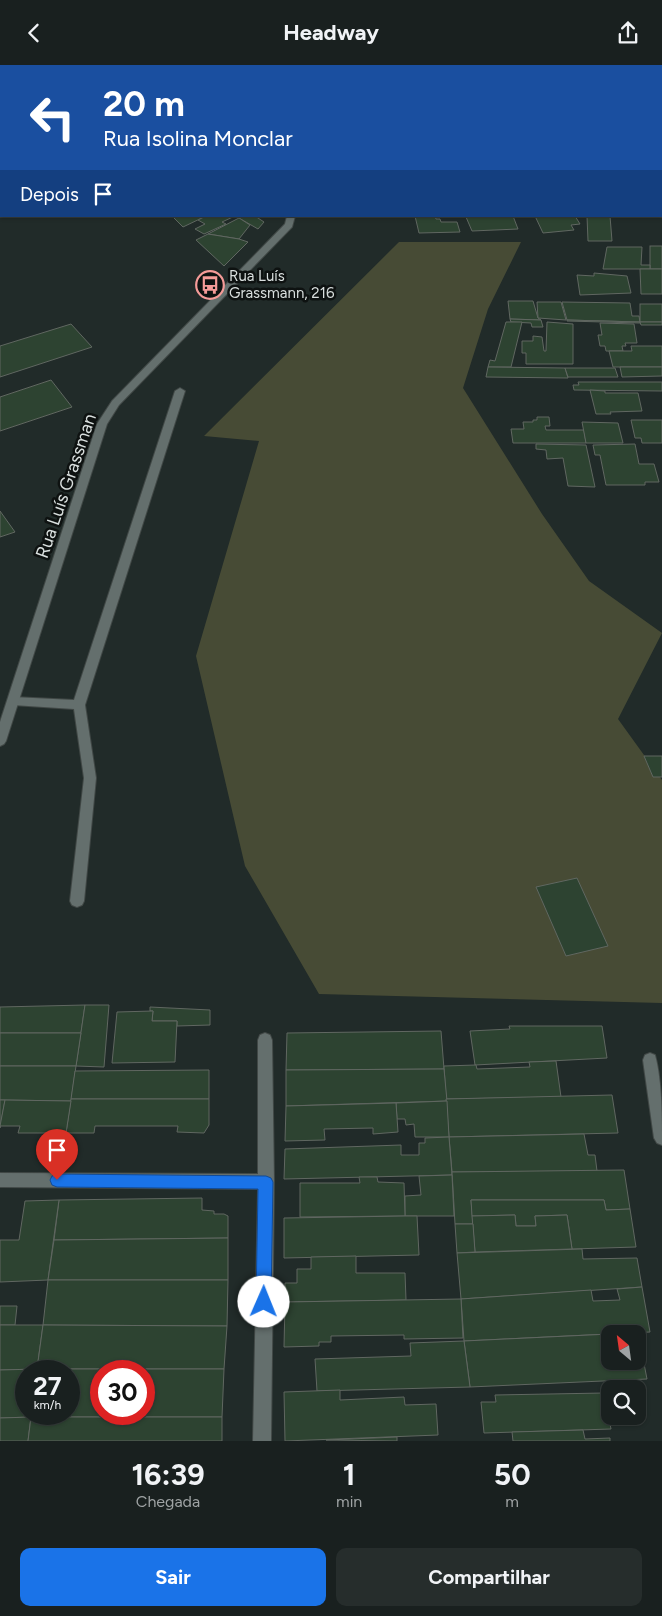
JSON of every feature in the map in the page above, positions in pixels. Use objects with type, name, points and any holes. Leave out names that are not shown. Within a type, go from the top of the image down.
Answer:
[{"type":"street","name":"Rua Luís Grassman","points":[[0,741],[102,424],[116,403],[289,225],[291,217]]},
{"type":"street","points":[[77,901],[90,778],[79,705],[180,391]]},
{"type":"street","points":[[0,700],[79,705]]},
{"type":"street","points":[[262,1441],[266,1182],[265,1040]]},
{"type":"street","points":[[650,1060],[662,1138]]},
{"type":"street","points":[[0,1180],[266,1182]]},
{"type":"green space","points":[[399,242],[521,242],[488,309],[463,388],[542,514],[589,581],[662,633],[618,719],[662,780],[662,1003],[319,994],[245,866],[196,656],[259,441],[204,436]]},
{"type":"building","points":[[173,217],[204,217],[183,227]]},
{"type":"building","points":[[204,217],[233,217],[222,222],[226,224],[204,234],[195,229],[205,224],[198,220]]},
{"type":"building","points":[[256,217],[264,222],[258,229],[239,218]]},
{"type":"building","points":[[415,217],[435,217],[436,219],[440,219],[441,222],[457,222],[460,232],[419,233]]},
{"type":"building","points":[[466,217],[513,217],[518,229],[472,231]]},
{"type":"building","points":[[535,217],[576,217],[580,224],[571,225],[574,230],[543,233]]},
{"type":"building","points":[[587,217],[610,217],[612,241],[588,241]]},
{"type":"building","points":[[239,218],[250,225],[239,239],[208,234]]},
{"type":"building","points":[[208,234],[248,242],[224,266],[196,240]]},
{"type":"building","points":[[650,246],[662,246],[662,269],[650,269]]},
{"type":"building","points":[[607,247],[642,247],[641,265],[650,265],[650,269],[603,269]]},
{"type":"building","points":[[640,269],[662,269],[662,294],[641,294]]},
{"type":"building","points":[[594,273],[627,276],[631,293],[580,295],[577,275],[594,276]]},
{"type":"building","points":[[508,301],[533,301],[538,318],[541,320],[510,319]]},
{"type":"building","points":[[537,302],[561,302],[566,320],[538,318]]},
{"type":"building","points":[[562,302],[630,303],[632,316],[639,316],[640,322],[567,320]]},
{"type":"building","points":[[640,304],[662,304],[662,322],[640,322]]},
{"type":"building","points":[[510,319],[541,320],[543,327],[532,327],[531,323],[511,322]]},
{"type":"building","points":[[567,321],[640,322],[640,323]]},
{"type":"building","points":[[506,322],[522,322],[511,367],[488,367],[490,360],[495,361]]},
{"type":"building","points":[[547,322],[573,324],[573,364],[526,364],[526,353],[522,353],[522,341],[533,341],[533,336],[542,337],[544,351],[546,351]]},
{"type":"building","points":[[640,322],[662,322],[662,325],[641,325]]},
{"type":"building","points":[[600,323],[634,324],[637,343],[625,343],[626,346],[622,346],[623,351],[606,351],[605,346],[600,346],[598,335],[602,335]]},
{"type":"building","points":[[71,324],[92,347],[0,377],[0,346]]},
{"type":"building","points":[[631,346],[662,346],[662,367],[613,367],[609,351],[632,351]]},
{"type":"building","points":[[488,367],[565,368],[568,378],[486,377]]},
{"type":"building","points":[[620,367],[662,367],[662,376],[622,377]]},
{"type":"building","points":[[565,368],[615,368],[618,377],[568,377]]},
{"type":"building","points":[[51,380],[72,407],[0,431],[0,397]]},
{"type":"building","points":[[578,382],[662,382],[662,391],[574,390],[573,385],[579,385]]},
{"type":"building","points":[[590,390],[605,391],[605,393],[638,393],[642,411],[596,414]]},
{"type":"building","points":[[537,417],[549,417],[550,426],[545,426],[546,430],[584,430],[586,443],[513,443],[511,429],[524,429],[523,422],[533,422],[533,420],[537,420]]},
{"type":"building","points":[[631,420],[662,420],[662,443],[642,443],[641,438],[635,438]]},
{"type":"building","points":[[582,422],[618,423],[623,443],[586,443]]},
{"type":"building","points":[[536,444],[586,445],[595,487],[568,486],[563,458],[547,459],[546,450],[536,449]]},
{"type":"building","points":[[635,444],[639,464],[654,464],[659,482],[645,482],[645,485],[606,485],[600,455],[595,455],[593,445]]},
{"type":"building","points":[[0,511],[15,532],[0,537]]},
{"type":"building","points":[[644,756],[662,756],[662,777],[653,777]]},
{"type":"building","points":[[577,878],[608,946],[566,956],[536,887]]},
{"type":"building","points":[[85,1005],[81,1033],[0,1033],[0,1007]]},
{"type":"building","points":[[85,1005],[109,1005],[104,1067],[76,1066]]},
{"type":"building","points":[[150,1007],[210,1010],[210,1025],[177,1026],[177,1021],[152,1021],[153,1011],[150,1011]]},
{"type":"building","points":[[153,1011],[152,1021],[177,1021],[175,1062],[112,1063],[117,1012]]},
{"type":"building","points":[[509,1026],[602,1026],[607,1058],[475,1065],[470,1031],[510,1029]]},
{"type":"building","points":[[441,1031],[444,1069],[286,1070],[287,1033]]},
{"type":"building","points":[[0,1033],[81,1033],[76,1066],[0,1066]]},
{"type":"building","points":[[556,1061],[561,1097],[446,1099],[444,1066],[476,1065],[477,1069],[530,1067],[529,1062]]},
{"type":"building","points":[[0,1066],[76,1066],[71,1101],[0,1100]]},
{"type":"building","points":[[444,1069],[447,1101],[286,1106],[286,1070]]},
{"type":"building","points":[[209,1070],[209,1099],[71,1099],[75,1071]]},
{"type":"building","points":[[612,1095],[618,1133],[449,1137],[446,1099]]},
{"type":"building","points":[[71,1099],[209,1099],[209,1125],[204,1133],[177,1132],[178,1126],[95,1126],[94,1133],[66,1133]]},
{"type":"building","points":[[0,1100],[5,1100],[0,1128]]},
{"type":"building","points":[[5,1100],[71,1101],[66,1133],[18,1133],[20,1126],[0,1126]]},
{"type":"building","points":[[447,1101],[449,1137],[415,1137],[414,1124],[406,1125],[405,1119],[397,1119],[396,1103]]},
{"type":"building","points":[[396,1103],[398,1132],[373,1134],[373,1128],[324,1129],[325,1140],[285,1141],[286,1106]]},
{"type":"building","points":[[584,1134],[588,1155],[595,1155],[597,1171],[452,1172],[449,1137]]},
{"type":"building","points":[[449,1137],[452,1175],[284,1179],[285,1149],[401,1145],[401,1155],[419,1155],[419,1143],[425,1143],[425,1138]]},
{"type":"building","points":[[624,1170],[630,1209],[606,1210],[604,1200],[471,1200],[473,1224],[455,1224],[452,1172]]},
{"type":"building","points":[[452,1175],[454,1216],[405,1216],[405,1196],[421,1195],[419,1176]]},
{"type":"building","points":[[359,1177],[377,1177],[378,1182],[404,1183],[405,1216],[300,1217],[300,1183],[360,1183]]},
{"type":"building","points":[[202,1198],[202,1210],[214,1211],[214,1214],[228,1216],[228,1238],[54,1240],[59,1200]]},
{"type":"building","points":[[59,1200],[48,1280],[0,1282],[0,1240],[19,1240],[25,1201]]},
{"type":"building","points":[[471,1200],[604,1200],[606,1210],[630,1209],[636,1247],[572,1249],[567,1215],[535,1216],[536,1226],[516,1226],[515,1215],[472,1216]]},
{"type":"building","points":[[515,1215],[516,1226],[536,1226],[535,1216],[567,1215],[572,1249],[475,1252],[472,1216]]},
{"type":"building","points":[[417,1216],[419,1255],[284,1258],[284,1218]]},
{"type":"building","points":[[455,1224],[473,1224],[475,1252],[457,1253]]},
{"type":"building","points":[[228,1238],[228,1280],[48,1280],[54,1240]]},
{"type":"building","points":[[582,1249],[583,1259],[637,1258],[642,1287],[461,1299],[457,1253]]},
{"type":"building","points":[[356,1256],[356,1273],[405,1273],[406,1300],[285,1302],[285,1283],[297,1283],[297,1269],[311,1269],[311,1257]]},
{"type":"building","points":[[48,1280],[228,1280],[227,1326],[43,1325]]},
{"type":"building","points":[[642,1287],[650,1332],[646,1332],[646,1325],[601,1325],[601,1334],[464,1341],[461,1299],[591,1290],[593,1301],[620,1300],[617,1289]]},
{"type":"building","points":[[461,1299],[463,1338],[404,1339],[404,1335],[331,1336],[331,1342],[319,1342],[319,1346],[284,1347],[285,1302]]},
{"type":"building","points":[[0,1306],[17,1306],[15,1325],[0,1325]]},
{"type":"building","points":[[0,1325],[43,1325],[38,1360],[15,1360],[15,1370],[0,1370]]},
{"type":"building","points":[[43,1325],[227,1326],[224,1369],[155,1369],[155,1360],[90,1360],[90,1369],[80,1369],[80,1360],[38,1360]]},
{"type":"building","points":[[601,1334],[601,1370],[645,1370],[647,1379],[470,1387],[464,1341]]},
{"type":"building","points":[[464,1341],[470,1387],[317,1391],[315,1359],[411,1356],[410,1343]]},
{"type":"building","points":[[80,1369],[90,1369],[90,1417],[80,1417]]},
{"type":"building","points":[[155,1369],[224,1369],[222,1417],[155,1417]]},
{"type":"building","points":[[0,1370],[15,1370],[15,1418],[0,1418]]},
{"type":"building","points":[[340,1390],[340,1400],[404,1397],[405,1405],[436,1404],[438,1435],[285,1441],[284,1392]]},
{"type":"building","points":[[601,1393],[601,1425],[610,1425],[611,1429],[484,1433],[481,1402],[496,1402],[495,1395]]},
{"type":"building","points":[[80,1417],[90,1417],[90,1425],[155,1425],[155,1417],[222,1417],[222,1441],[28,1441],[30,1425],[80,1425]]},
{"type":"building","points":[[0,1418],[15,1418],[15,1425],[30,1425],[28,1441],[0,1441]]},
{"type":"building","points":[[583,1430],[585,1439],[610,1438],[610,1441],[513,1441],[512,1432]]},
{"type":"building","points":[[397,1437],[397,1441],[326,1440]]},
{"type":"place","name":"Rua Luís Grassmann, 216","points":[[210,285]]},
{"type":"route","points":[[57,1180],[266,1182],[264,1302]]}]
